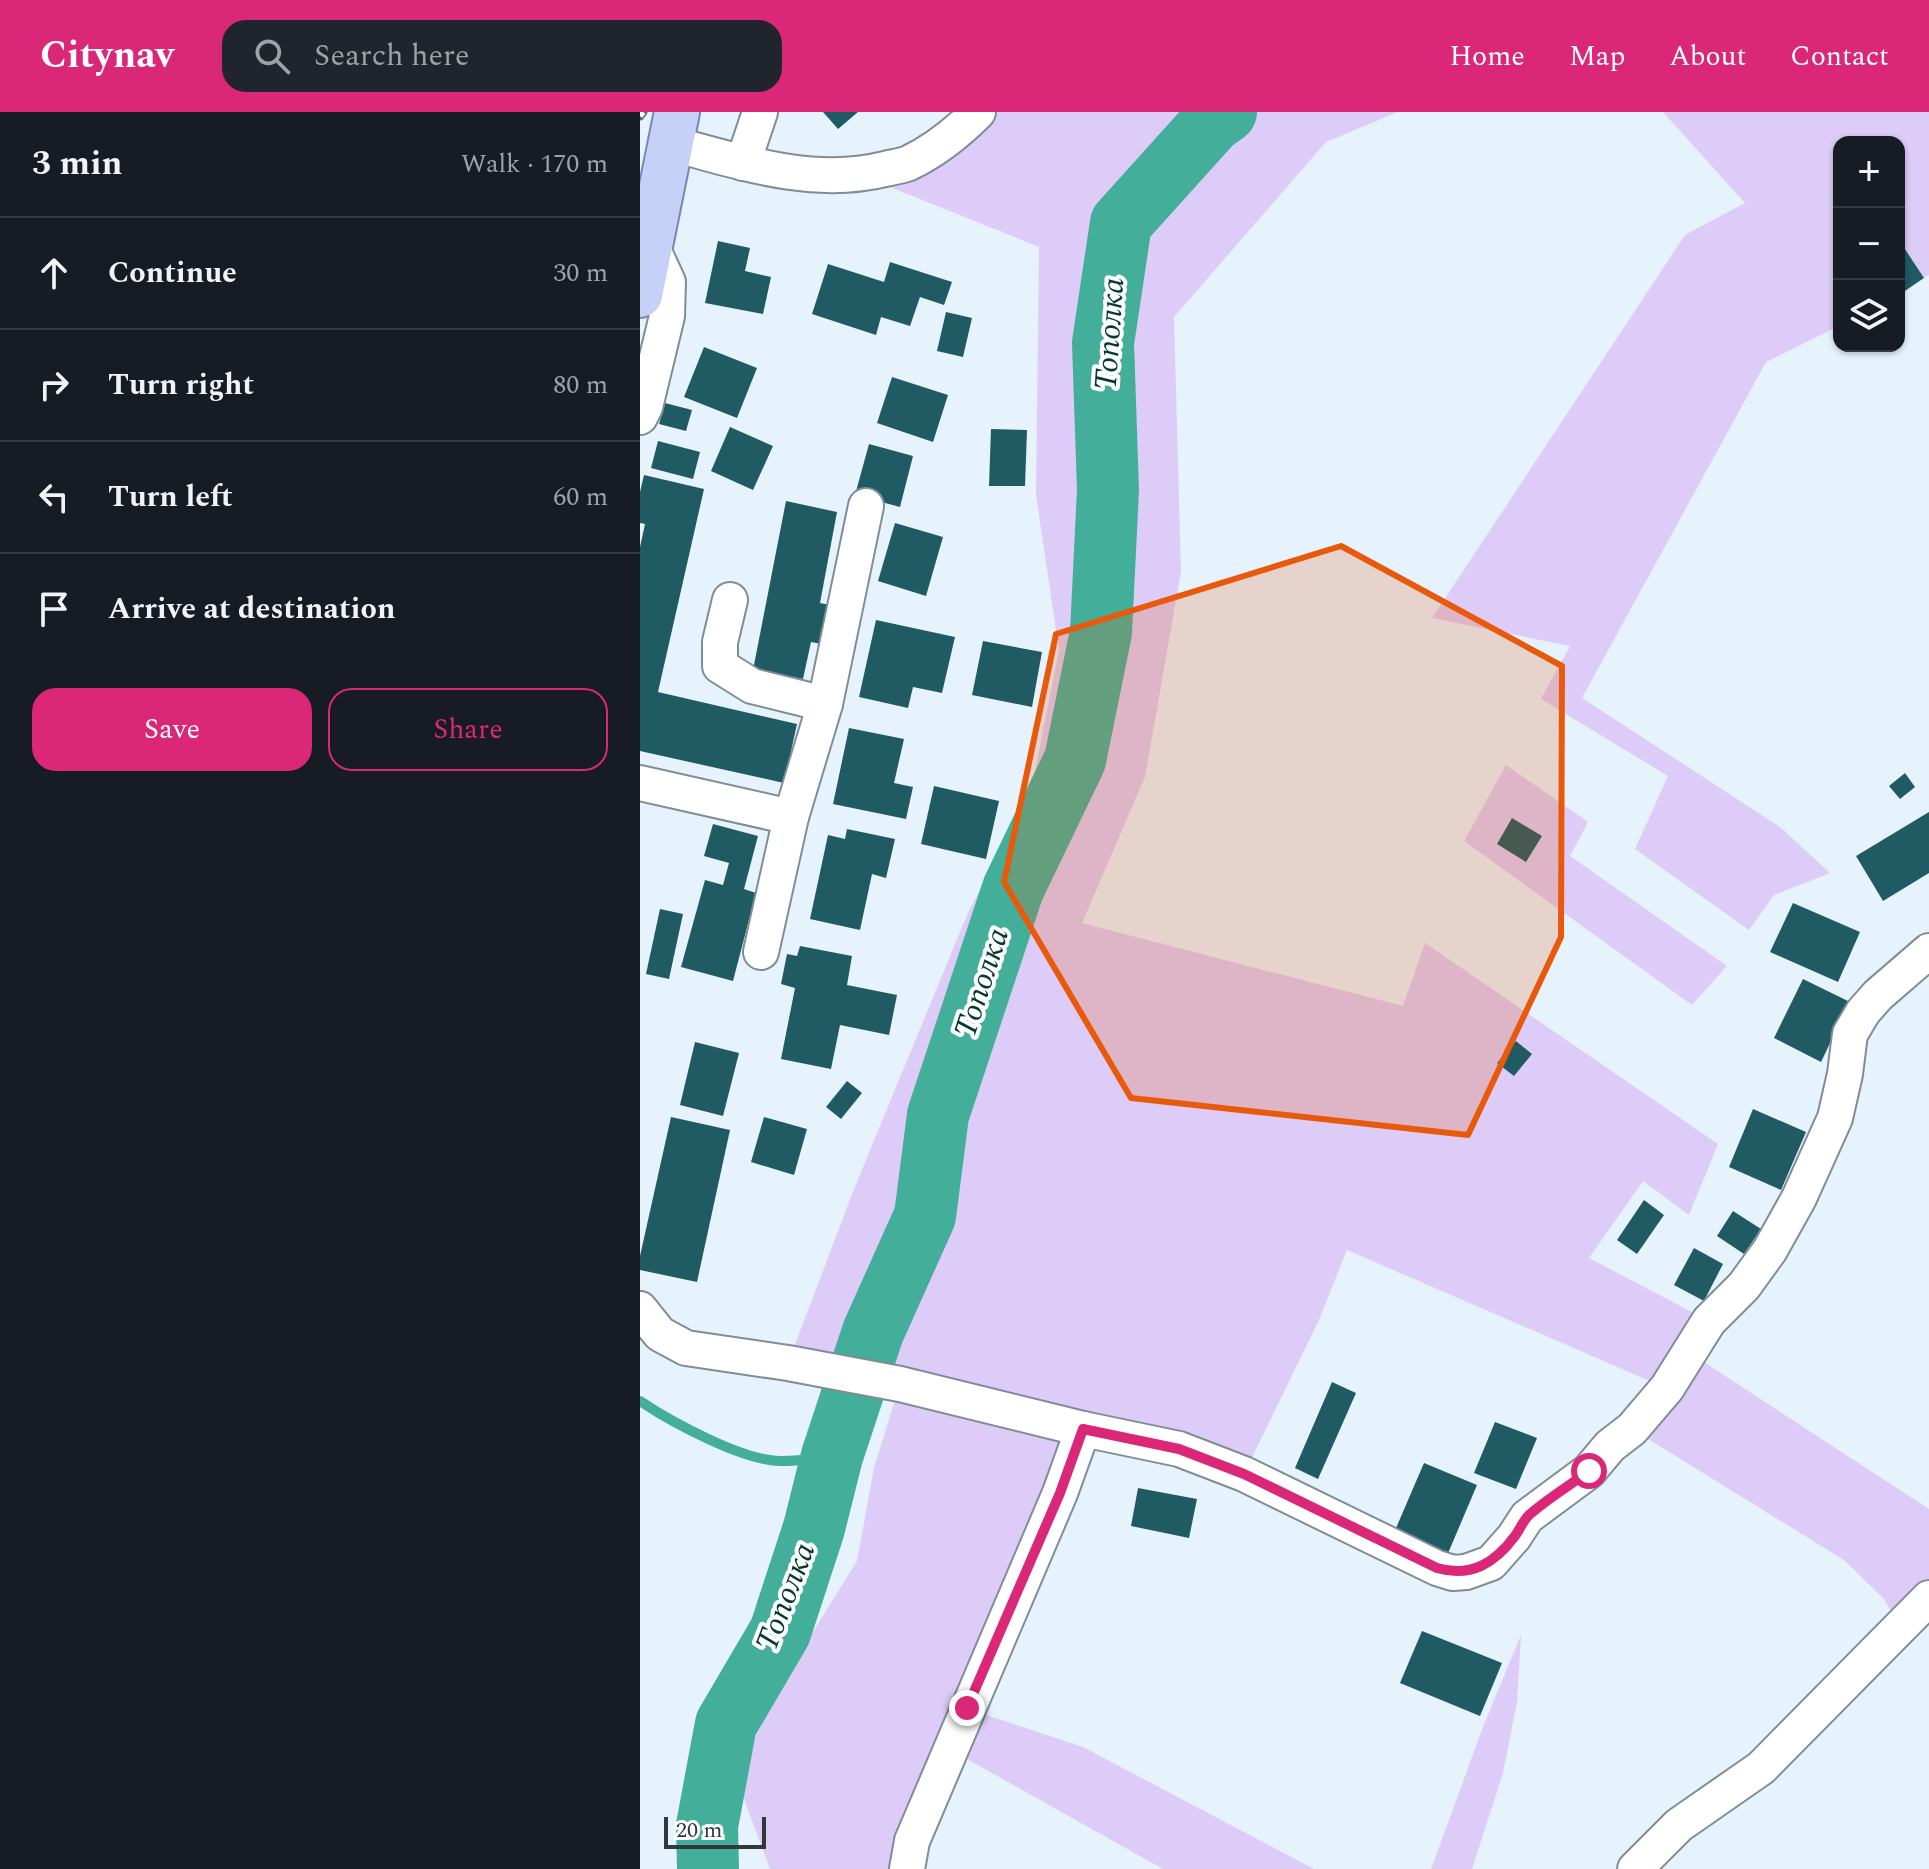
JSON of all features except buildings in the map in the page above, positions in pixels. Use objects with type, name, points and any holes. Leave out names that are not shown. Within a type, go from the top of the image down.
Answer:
[{"type":"main road","points":[[640,295],[646,239],[673,127]]},
{"type":"street","points":[[743,163],[760,112]]},
{"type":"street","points":[[673,127],[743,163],[814,176],[860,175],[909,163],[961,129],[978,112]]},
{"type":"street","points":[[640,417],[667,316],[668,282],[646,239]]},
{"type":"street","points":[[761,952],[791,817],[825,704],[866,506]]},
{"type":"street","points":[[730,600],[720,642],[720,666],[752,686],[825,704]]},
{"type":"street","points":[[640,783],[791,817]]},
{"type":"street","points":[[640,1309],[660,1334],[686,1348],[900,1384],[1179,1449],[1244,1474],[1437,1568],[1453,1573],[1466,1572],[1491,1563],[1527,1517],[1589,1471],[1610,1446],[1632,1429],[1667,1388],[1709,1321],[1744,1286],[1770,1250],[1799,1198],[1835,1118],[1850,1034],[1878,995],[1929,951]]},
{"type":"street","points":[[907,1869],[912,1841],[1060,1493],[1083,1429]]},
{"type":"street","points":[[1635,1869],[1679,1825],[1761,1768],[1929,1598]]},
{"type":"highlighted area","points":[[1341,546],[1562,666],[1561,937],[1468,1135],[1131,1098],[1004,882],[1056,634]]},
{"type":"shaded area","points":[[978,112],[1398,112],[1326,142],[1174,317],[1181,572],[1145,777],[1082,923],[1403,1006],[1425,943],[1718,1144],[1689,1215],[1643,1181],[1589,1258],[1709,1321],[1690,1353],[1929,1509],[1929,1598],[1900,1627],[1884,1599],[1844,1560],[1632,1429],[1666,1388],[1347,1250],[1319,1320],[1244,1474],[1083,1429],[968,1709],[1083,1747],[1314,1869],[1163,1869],[951,1750],[907,1869],[770,1869],[736,1778],[780,1685],[857,1561],[874,1468],[900,1384],[788,1363],[854,1189],[967,915],[1031,791],[1059,650],[1036,495],[1039,247],[860,175]]},
{"type":"shaded area","points":[[1663,112],[1929,112],[1929,275],[1924,278],[1905,249],[1905,136],[1833,136],[1833,329],[1766,362],[1582,698],[1780,827],[1830,873],[1774,895],[1749,930],[1635,849],[1668,776],[1541,699],[1570,646],[1432,618],[1685,235],[1745,203]]},
{"type":"shaded area","points":[[1506,765],[1588,822],[1570,856],[1727,966],[1692,1005],[1464,841]]},
{"type":"shaded area","points":[[1521,1635],[1517,1702],[1503,1773],[1472,1869],[1431,1869],[1483,1727]]},
{"type":"waterway","name":"Тополка","points":[[708,1869],[707,1826],[726,1724],[780,1632],[814,1528],[832,1456],[873,1332],[925,1216],[938,1115],[1013,889],[1075,760],[1101,632],[1108,490],[1103,343],[1121,223],[1212,122],[1226,112]]},
{"type":"waterway","points":[[640,1401],[689,1429],[749,1455],[782,1461],[832,1456]]},
{"type":"railway","points":[[640,116],[643,112]]},
{"type":"route","points":[[967,1708],[1060,1493],[1083,1429],[1179,1449],[1244,1474],[1453,1573],[1491,1563],[1527,1517],[1589,1471]]}]
